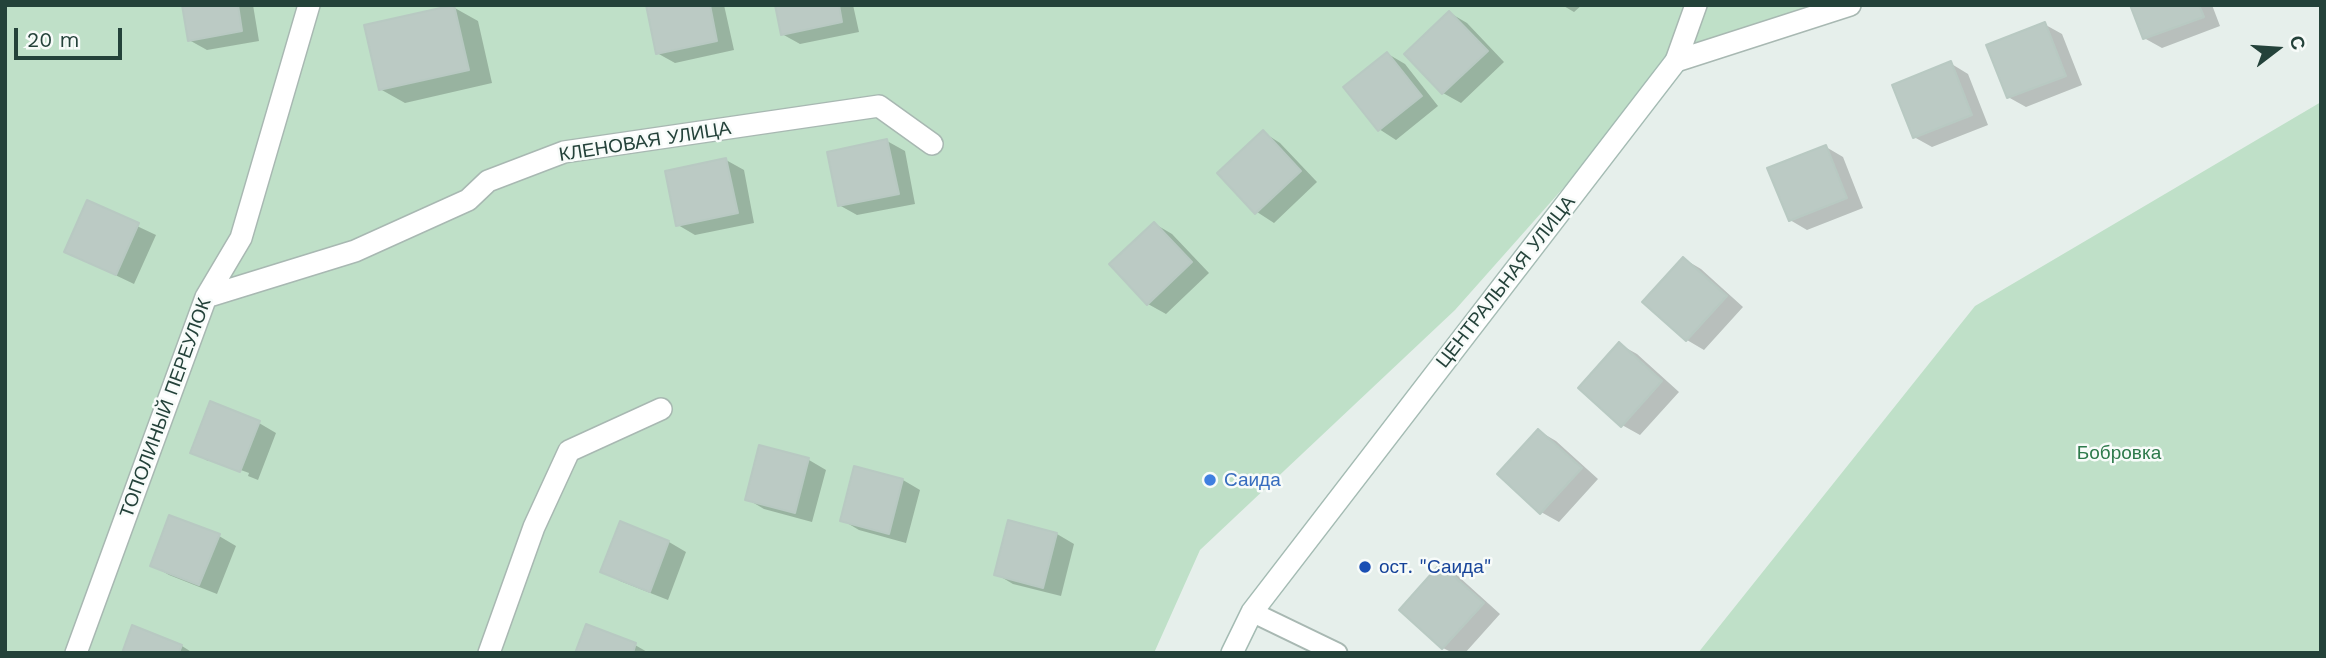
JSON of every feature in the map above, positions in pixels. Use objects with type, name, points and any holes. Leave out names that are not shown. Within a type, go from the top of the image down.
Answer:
[{"type":"street","name":"ТОПОЛИНЫЙ ПЕРЕУЛОК","points":[[76,653],[206,297],[241,238],[309,5]]},
{"type":"street","name":"ЦЕНТРАЛЬНАЯ УЛИЦА","points":[[1232,653],[1252,612],[1676,61],[1696,5]]},
{"type":"street","points":[[1676,61],[1850,5]]},
{"type":"street","name":"КЛЕНОВАЯ УЛИЦА","points":[[206,297],[355,251],[468,200],[488,181],[564,152],[878,106],[932,144]]},
{"type":"street","points":[[489,653],[534,527],[569,451],[661,409]]},
{"type":"lane","points":[[1252,612],[1337,653]]},
{"type":"green space","points":[[5,5],[1850,5],[1676,61],[1455,310],[1200,550],[1154,653],[5,653]]},
{"type":"green space","name":"Бобровка","points":[[2321,102],[2321,653],[1698,653],[1975,306]]},
{"type":"building","points":[[182,5],[238,5],[242,31],[188,41]]},
{"type":"building","points":[[454,5],[469,70],[379,90],[364,25]]},
{"type":"building","points":[[646,5],[710,5],[717,41],[656,54]]},
{"type":"building","points":[[775,5],[839,5],[842,22],[781,35]]},
{"type":"building","points":[[2130,5],[2199,5],[2204,17],[2143,39]]},
{"type":"building","points":[[1449,11],[1488,51],[1442,94],[1404,54]]},
{"type":"building","points":[[2045,22],[2066,76],[2007,98],[1986,45]]},
{"type":"building","points":[[1387,52],[1422,96],[1378,131],[1343,87]]},
{"type":"building","points":[[1951,61],[1972,115],[1913,138],[1892,85]]},
{"type":"building","points":[[1263,130],[1301,171],[1255,214],[1217,173]]},
{"type":"building","points":[[887,139],[899,194],[838,206],[827,152]]},
{"type":"building","points":[[1826,145],[1847,198],[1789,221],[1767,168]]},
{"type":"building","points":[[726,158],[738,213],[676,226],[665,171]]},
{"type":"building","points":[[87,200],[139,223],[116,275],[64,252]]},
{"type":"building","points":[[1154,222],[1192,262],[1147,305],[1109,264]]},
{"type":"building","points":[[1683,257],[1727,296],[1686,341],[1642,302]]},
{"type":"building","points":[[1619,342],[1662,381],[1621,427],[1578,388]]},
{"type":"building","points":[[210,401],[260,421],[240,472],[190,453]]},
{"type":"building","points":[[1538,429],[1582,468],[1540,514],[1497,474]]},
{"type":"building","points":[[759,445],[809,458],[795,513],[745,500]]},
{"type":"building","points":[[854,466],[903,479],[889,534],[840,521]]},
{"type":"building","points":[[169,515],[220,534],[199,585],[150,566]]},
{"type":"building","points":[[1008,520],[1057,533],[1043,588],[994,575]]},
{"type":"building","points":[[620,521],[669,541],[650,592],[600,572]]},
{"type":"building","points":[[1440,564],[1484,603],[1442,649],[1399,610]]},
{"type":"building","points":[[586,624],[636,643],[633,653],[575,653]]},
{"type":"building","points":[[132,625],[182,645],[179,653],[122,653]]},
{"type":"place","name":"Саида","points":[[1210,480]]},
{"type":"place","name":"ост. \"Саида\"","points":[[1365,567]]}]
